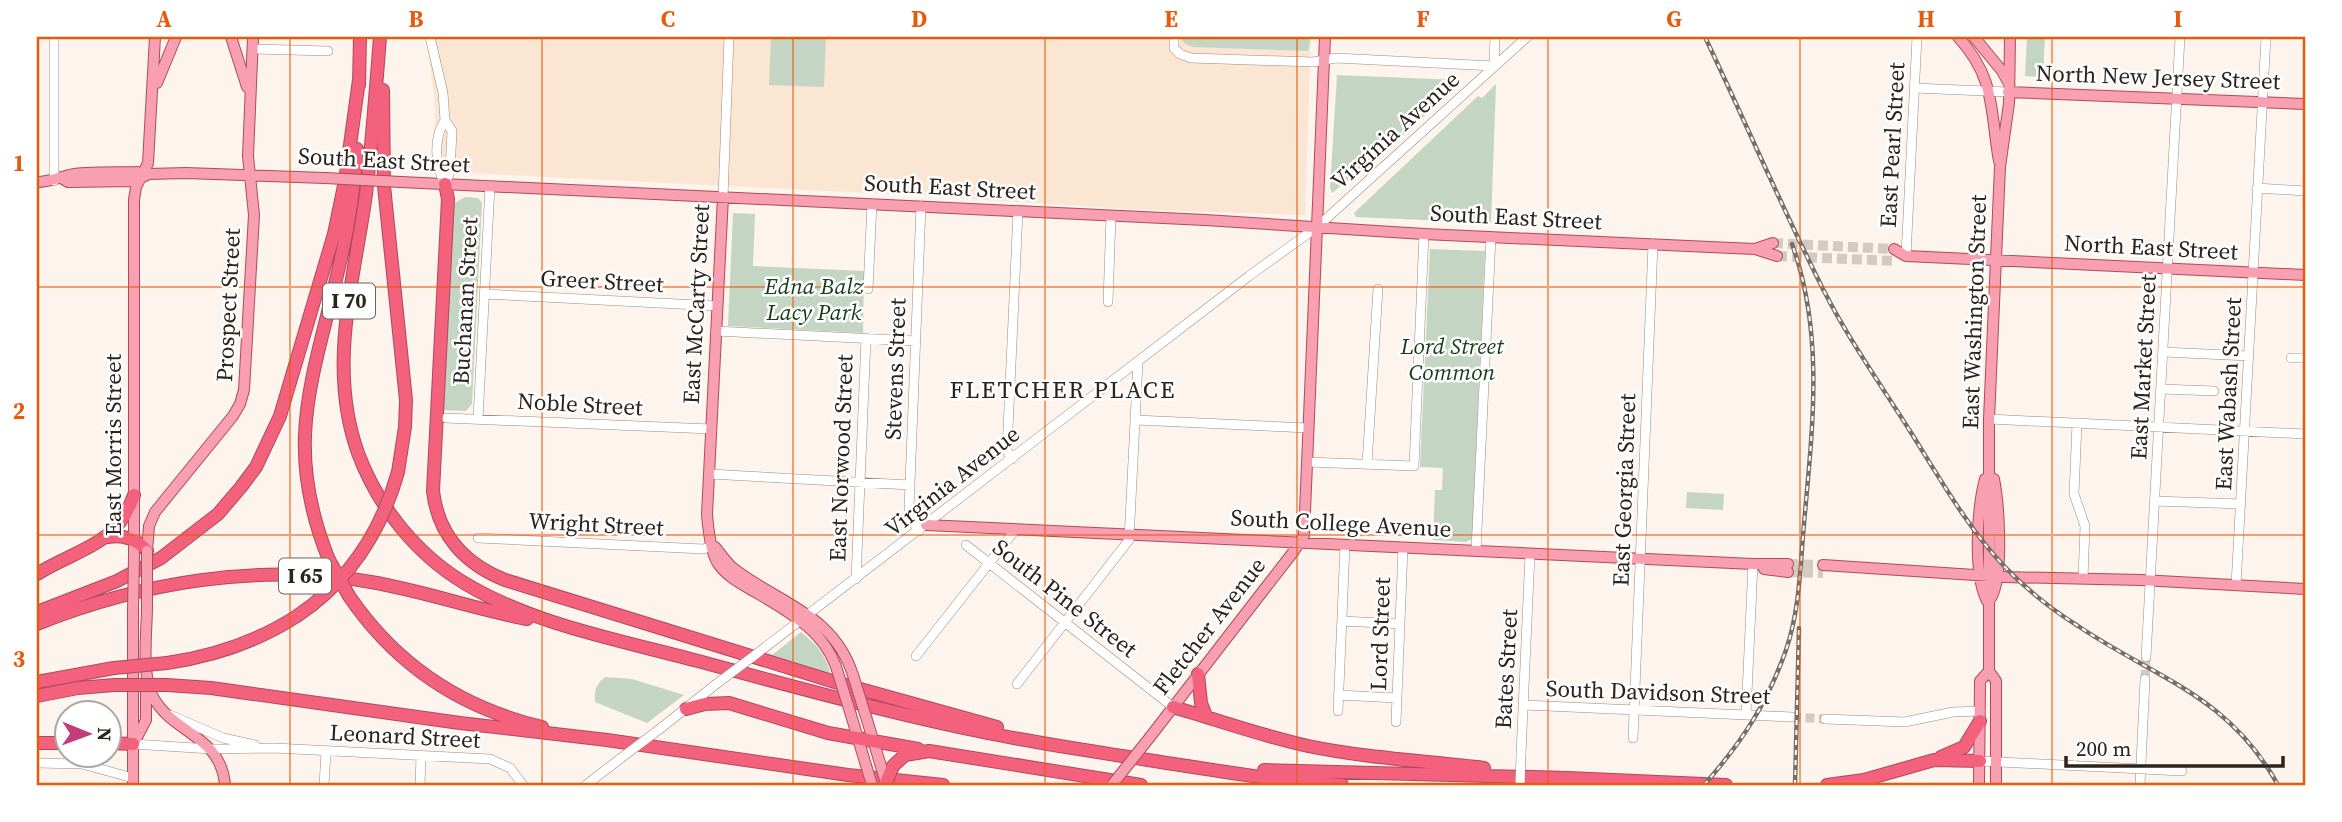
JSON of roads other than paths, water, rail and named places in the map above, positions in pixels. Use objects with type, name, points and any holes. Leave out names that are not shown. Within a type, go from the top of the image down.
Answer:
[{"type":"highway","name":"I 70","points":[[360,37],[359,134],[353,192],[339,270],[310,386],[305,422],[304,457],[313,516],[329,560],[349,596],[395,652],[426,677],[472,704],[510,719],[607,740]]},
{"type":"highway","name":"I 70","points":[[381,37],[369,170],[343,350],[344,397],[354,441],[363,466],[379,496],[401,528],[431,559],[459,580],[501,603],[575,628]]},
{"type":"highway","points":[[37,682],[114,668],[167,663],[228,650],[257,638],[297,617],[325,596],[359,557],[385,510],[398,472],[406,400],[384,186],[381,37]]},
{"type":"highway","points":[[37,612],[117,581],[161,558],[218,514],[256,467],[280,416],[334,234],[345,181],[359,80]]},
{"type":"highway","points":[[446,184],[448,199],[433,491],[436,511],[444,530],[467,558],[505,580],[835,682],[953,716],[1106,753]]},
{"type":"highway","points":[[37,574],[109,537],[125,518],[134,495]]},
{"type":"highway","points":[[109,537],[134,541],[147,551]]},
{"type":"highway","name":"I 65","points":[[37,624],[96,602],[157,587],[216,578],[291,575],[334,577],[382,584],[516,617],[575,628],[870,707],[974,730],[1200,768],[1342,785]]},
{"type":"highway","points":[[1198,674],[1201,703],[1206,716]]},
{"type":"highway","points":[[37,696],[92,686],[167,685],[211,688],[848,775],[943,785]]},
{"type":"highway","points":[[686,709],[717,702],[729,703],[816,730],[858,739],[1141,785]]},
{"type":"highway","points":[[1173,706],[1270,737],[1347,753],[1568,778]]},
{"type":"highway","points":[[1827,785],[1864,780],[1934,760],[1964,747],[1980,716]]},
{"type":"highway","points":[[122,744],[133,744]]},
{"type":"highway","points":[[887,784],[887,765],[905,755],[929,751]]},
{"type":"highway","points":[[1934,760],[1980,761]]},
{"type":"highway","points":[[1200,768],[1726,785]]},
{"type":"main road","name":"East Morris Street","points":[[133,782],[134,200],[136,187],[148,163],[155,37]]},
{"type":"main road","name":"East Morris Street","points":[[151,108],[159,74],[176,37]]},
{"type":"main road","points":[[231,37],[244,73],[249,110]]},
{"type":"main road","name":"Fletcher Avenue","points":[[1112,785],[1304,536],[1325,37]]},
{"type":"main road","name":"East Washington Street","points":[[1958,37],[1980,66],[1990,91],[2000,167]]},
{"type":"main road","points":[[1974,37],[2002,71],[2008,81],[2008,92]]},
{"type":"main road","name":"East Washington Street","points":[[1996,785],[1996,681],[1989,671],[1989,419],[2000,167],[2005,141],[2010,37]]},
{"type":"main road","name":"Prospect Street","points":[[133,744],[146,720],[149,526],[155,512],[233,416],[243,396],[254,215],[249,110],[253,43]]},
{"type":"main road","name":"North New Jersey Street","points":[[2008,92],[2305,104]]},
{"type":"main road","name":"South East Street","points":[[37,182],[59,180],[67,176],[137,172],[143,176],[186,173],[325,178],[1755,249],[1776,256]]},
{"type":"main road","name":"East McCarty Street","points":[[713,545],[708,523],[709,474],[723,197]]},
{"type":"main road","name":"South East Street","points":[[1755,249],[1773,243]]},
{"type":"main road","points":[[1894,249],[1901,259],[1996,261]]},
{"type":"main road","name":"North East Street","points":[[1996,261],[2305,275]]},
{"type":"main road","name":"South College Avenue","points":[[923,528],[1016,529],[1300,542],[1753,564],[1758,568],[1788,568]]},
{"type":"main road","points":[[713,545],[734,568],[805,618],[822,625],[839,644],[853,675],[873,741],[887,765]]},
{"type":"main road","points":[[1823,569],[1858,573],[1864,569],[1988,576],[2007,583],[2054,583],[2062,578],[2083,578],[2305,589]]},
{"type":"main road","points":[[805,618],[825,646],[838,673],[872,785]]},
{"type":"main road","name":"Prospect Street","points":[[147,670],[151,693],[166,713],[211,749],[220,763],[225,785]]},
{"type":"main road","name":"East Washington Street","points":[[1979,785],[1980,681],[1989,671]]},
{"type":"street","points":[[54,37],[59,180]]},
{"type":"street","points":[[430,37],[443,93],[445,120],[452,131],[450,172],[446,184]]},
{"type":"street","name":"East McCarty Street","points":[[723,197],[729,37]]},
{"type":"street","points":[[1174,37],[1174,48],[1183,56],[1198,59],[1313,62],[1336,58],[1494,66],[1495,37]]},
{"type":"street","name":"Virginia Avenue","points":[[586,785],[1317,227],[1527,37]]},
{"type":"street","name":"East Pearl Street","points":[[1901,259],[1917,37]]},
{"type":"street","name":"East Market Street","points":[[2146,657],[2180,37]]},
{"type":"street","name":"East Wabash Street","points":[[2236,585],[2266,37]]},
{"type":"street","points":[[253,43],[328,51]]},
{"type":"street","points":[[1914,88],[2008,92]]},
{"type":"street","name":"Buchanan Street","points":[[478,419],[490,186]]},
{"type":"street","points":[[2258,188],[2305,191]]},
{"type":"street","points":[[868,289],[872,204]]},
{"type":"street","name":"Stevens Street","points":[[921,206],[909,515],[923,528]]},
{"type":"street","points":[[1012,459],[1007,451],[1018,211]]},
{"type":"street","points":[[1108,302],[1111,216]]},
{"type":"street","points":[[1307,462],[1414,466],[1424,234]]},
{"type":"street","points":[[1476,551],[1491,237]]},
{"type":"street","name":"East Georgia Street","points":[[1633,738],[1653,244]]},
{"type":"street","points":[[1367,464],[1378,289]]},
{"type":"street","name":"Greer Street","points":[[484,294],[717,306]]},
{"type":"street","points":[[716,331],[916,341]]},
{"type":"street","name":"East Norwood Street","points":[[856,579],[866,338]]},
{"type":"street","points":[[2163,352],[2249,356]]},
{"type":"street","points":[[2291,358],[2305,358]]},
{"type":"street","points":[[1017,684],[1126,545],[1130,535],[1138,362]]},
{"type":"street","points":[[2161,388],[2214,391]]},
{"type":"street","name":"Noble Street","points":[[446,418],[711,429]]},
{"type":"street","points":[[1989,419],[2305,434]]},
{"type":"street","points":[[1136,420],[1308,428]]},
{"type":"street","points":[[2077,423],[2074,494],[2085,526],[2083,578]]},
{"type":"street","points":[[709,474],[910,485]]},
{"type":"street","points":[[2155,501],[2241,504]]},
{"type":"street","points":[[916,656],[1016,529]]},
{"type":"street","name":"Wright Street","points":[[478,538],[703,549],[713,545]]},
{"type":"street","name":"South Pine Street","points":[[967,545],[1173,706]]},
{"type":"street","points":[[1338,711],[1345,545]]},
{"type":"street","name":"Lord Street","points":[[1396,722],[1403,548]]},
{"type":"street","name":"Bates Street","points":[[1520,785],[1530,554]]},
{"type":"street","points":[[1746,715],[1753,564]]},
{"type":"street","points":[[1342,621],[1400,624]]},
{"type":"street","points":[[2140,785],[2145,679]]},
{"type":"street","points":[[1339,695],[1397,698]]},
{"type":"street","name":"South Davidson Street","points":[[1523,705],[1792,717]]},
{"type":"street","points":[[1825,719],[1905,722],[1953,712],[1980,716]]},
{"type":"street","name":"Leonard Street","points":[[166,713],[223,738],[274,748]]},
{"type":"street","name":"Leonard Street","points":[[133,744],[211,749],[274,748],[493,760],[510,768],[523,785]]},
{"type":"street","points":[[324,785],[326,752]]},
{"type":"street","points":[[420,785],[421,756]]},
{"type":"street","points":[[1980,761],[2182,771]]},
{"type":"street","points":[[37,763],[82,764],[133,782]]},
{"type":"tunnel","points":[[1773,243],[1894,249]]},
{"type":"tunnel","points":[[1777,256],[1896,261]]},
{"type":"tunnel","points":[[1788,564],[1823,565]]},
{"type":"tunnel","points":[[1788,572],[1823,573]]},
{"type":"tunnel","points":[[2145,679],[2146,657]]},
{"type":"tunnel","points":[[1792,717],[1825,719]]},
{"type":"railway","points":[[1705,37],[1824,291],[1855,345],[1978,535],[2012,574],[2049,606],[2214,709],[2237,730],[2278,785]]},
{"type":"railway","points":[[1704,785],[1742,738],[1771,688],[1791,635],[1797,603],[1810,454],[1813,383],[1809,313],[1792,244]]},
{"type":"railway","points":[[1795,785],[1799,628]]},
{"type":"district","name":"FLETCHER PLACE","points":[[1063,390]]},
{"type":"park label","name":"Edna Balz Lacy Park","points":[[814,299]]},
{"type":"park label","name":"Lord Street Common","points":[[1452,359]]}]
